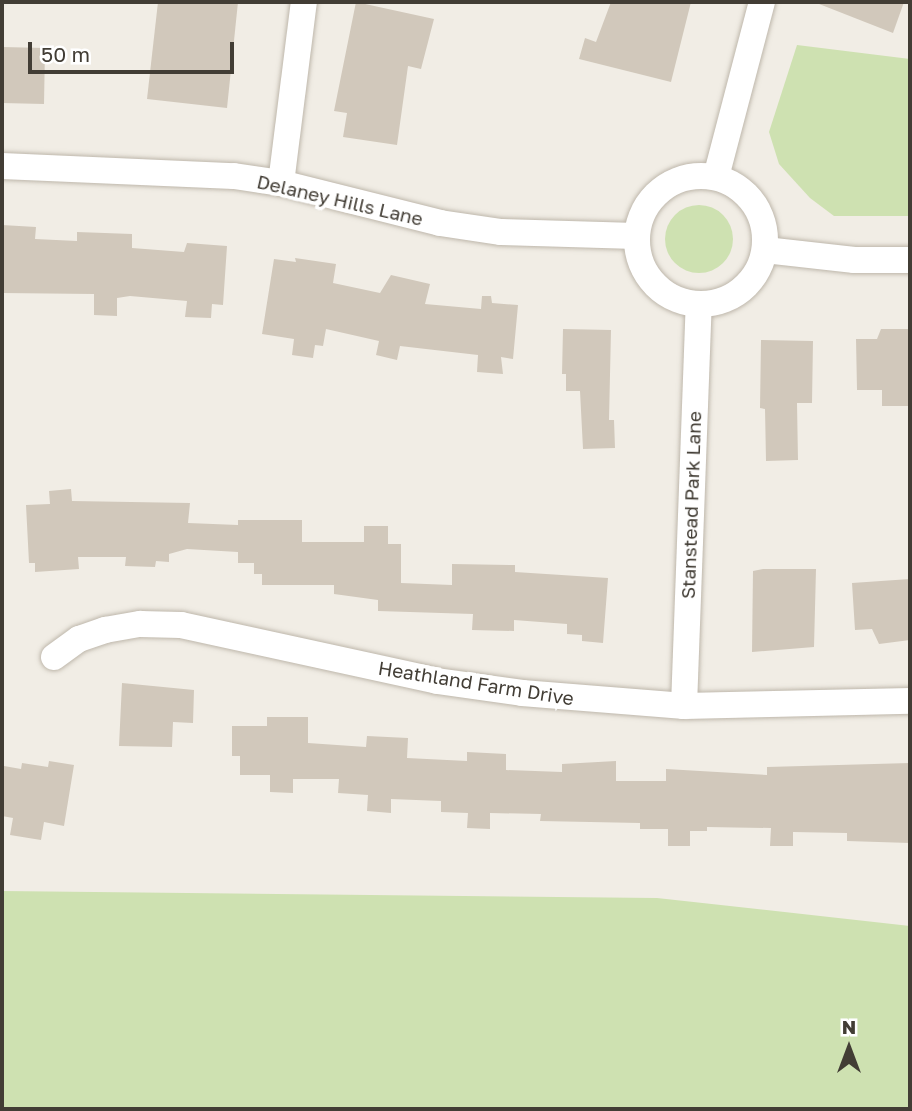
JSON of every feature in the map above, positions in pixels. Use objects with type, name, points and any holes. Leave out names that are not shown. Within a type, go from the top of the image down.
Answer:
[{"type":"street","points":[[281,183],[304,2]]},
{"type":"street","points":[[716,177],[762,2]]},
{"type":"street","name":"Delaney Hills Lane","points":[[2,166],[184,172],[281,183],[440,223],[501,232],[636,236]]},
{"type":"street","points":[[694,175],[716,177],[749,196],[765,231],[765,250],[760,268],[735,295],[699,304],[661,290],[638,257],[636,236],[641,214],[653,195],[672,182],[694,175]]},
{"type":"street","points":[[765,250],[854,260],[910,260]]},
{"type":"street","name":"Stanstead Park Lane","points":[[684,706],[699,304]]},
{"type":"street","name":"Heathland Farm Drive","points":[[54,657],[79,639],[105,630],[140,624],[181,625],[437,681],[684,706],[785,707],[910,701]]},
{"type":"green space","points":[[797,45],[910,59],[910,216],[834,216],[810,198],[779,164],[769,132]]},
{"type":"green space","points":[[699,205],[712,208],[723,215],[730,226],[733,239],[730,252],[723,263],[712,270],[699,273],[686,270],[675,263],[668,252],[665,239],[668,226],[675,215],[686,208]]},
{"type":"green space","points":[[2,891],[657,898],[910,926],[910,1109],[2,1109]]},
{"type":"building","points":[[158,2],[238,2],[227,108],[147,99]]},
{"type":"building","points":[[356,2],[434,19],[421,69],[408,66],[397,145],[343,137],[347,113],[334,111]]},
{"type":"building","points":[[611,2],[691,2],[671,82],[579,59],[585,38],[596,42]]},
{"type":"building","points":[[814,2],[904,2],[893,33]]},
{"type":"building","points":[[2,47],[45,48],[44,104],[2,103]]},
{"type":"building","points":[[2,225],[36,227],[35,239],[77,241],[77,232],[132,234],[132,248],[184,252],[187,243],[227,246],[223,305],[212,304],[211,318],[185,317],[187,301],[130,296],[117,298],[117,316],[94,315],[94,294],[2,293]]},
{"type":"building","points":[[295,258],[336,264],[333,283],[380,293],[391,275],[430,284],[425,304],[481,309],[482,296],[491,296],[492,303],[518,305],[513,359],[501,357],[503,374],[477,372],[478,355],[400,346],[397,360],[376,355],[379,341],[326,329],[323,346],[315,345],[313,358],[292,355],[294,339],[262,334],[274,259],[296,262]]},
{"type":"building","points":[[563,329],[611,330],[609,420],[614,420],[615,448],[583,449],[580,391],[566,391],[566,374],[562,374]]},
{"type":"building","points":[[881,329],[910,329],[909,406],[882,406],[882,390],[857,390],[856,339],[877,339]]},
{"type":"building","points":[[761,340],[813,341],[812,403],[797,403],[798,460],[766,461],[765,409],[760,408]]},
{"type":"building","points":[[71,489],[72,501],[190,503],[188,523],[238,525],[238,520],[302,520],[302,542],[364,542],[364,526],[388,526],[388,544],[401,544],[401,583],[452,585],[452,564],[515,565],[515,572],[608,578],[603,643],[582,641],[582,635],[567,634],[567,624],[514,620],[514,631],[472,630],[473,614],[378,611],[378,600],[334,594],[334,585],[262,585],[262,574],[254,574],[254,563],[238,563],[238,552],[187,549],[169,554],[169,562],[156,561],[155,567],[125,566],[126,557],[78,557],[79,569],[35,572],[35,563],[29,563],[26,505],[50,504],[49,491]]},
{"type":"building","points":[[816,569],[814,647],[752,652],[753,571]]},
{"type":"building","points":[[910,579],[910,640],[879,644],[872,629],[855,630],[852,583]]},
{"type":"building","points":[[122,683],[194,690],[193,723],[173,722],[172,747],[119,746]]},
{"type":"building","points":[[267,717],[308,717],[308,743],[366,747],[367,736],[408,738],[407,758],[467,761],[467,752],[506,754],[506,770],[562,772],[562,764],[616,761],[616,781],[666,781],[666,769],[767,775],[767,767],[910,763],[910,843],[847,841],[847,833],[793,832],[793,846],[770,846],[771,828],[707,827],[707,831],[690,831],[690,846],[668,846],[668,829],[640,829],[640,823],[540,821],[541,814],[490,813],[490,829],[467,828],[468,813],[441,812],[441,801],[391,799],[391,813],[367,811],[368,795],[338,793],[339,779],[293,779],[293,793],[270,792],[270,775],[240,775],[240,756],[232,756],[232,726],[267,726]]},
{"type":"building","points":[[49,761],[74,765],[64,826],[44,822],[41,840],[10,835],[13,818],[2,816],[4,766],[21,769],[22,763],[48,767]]}]
